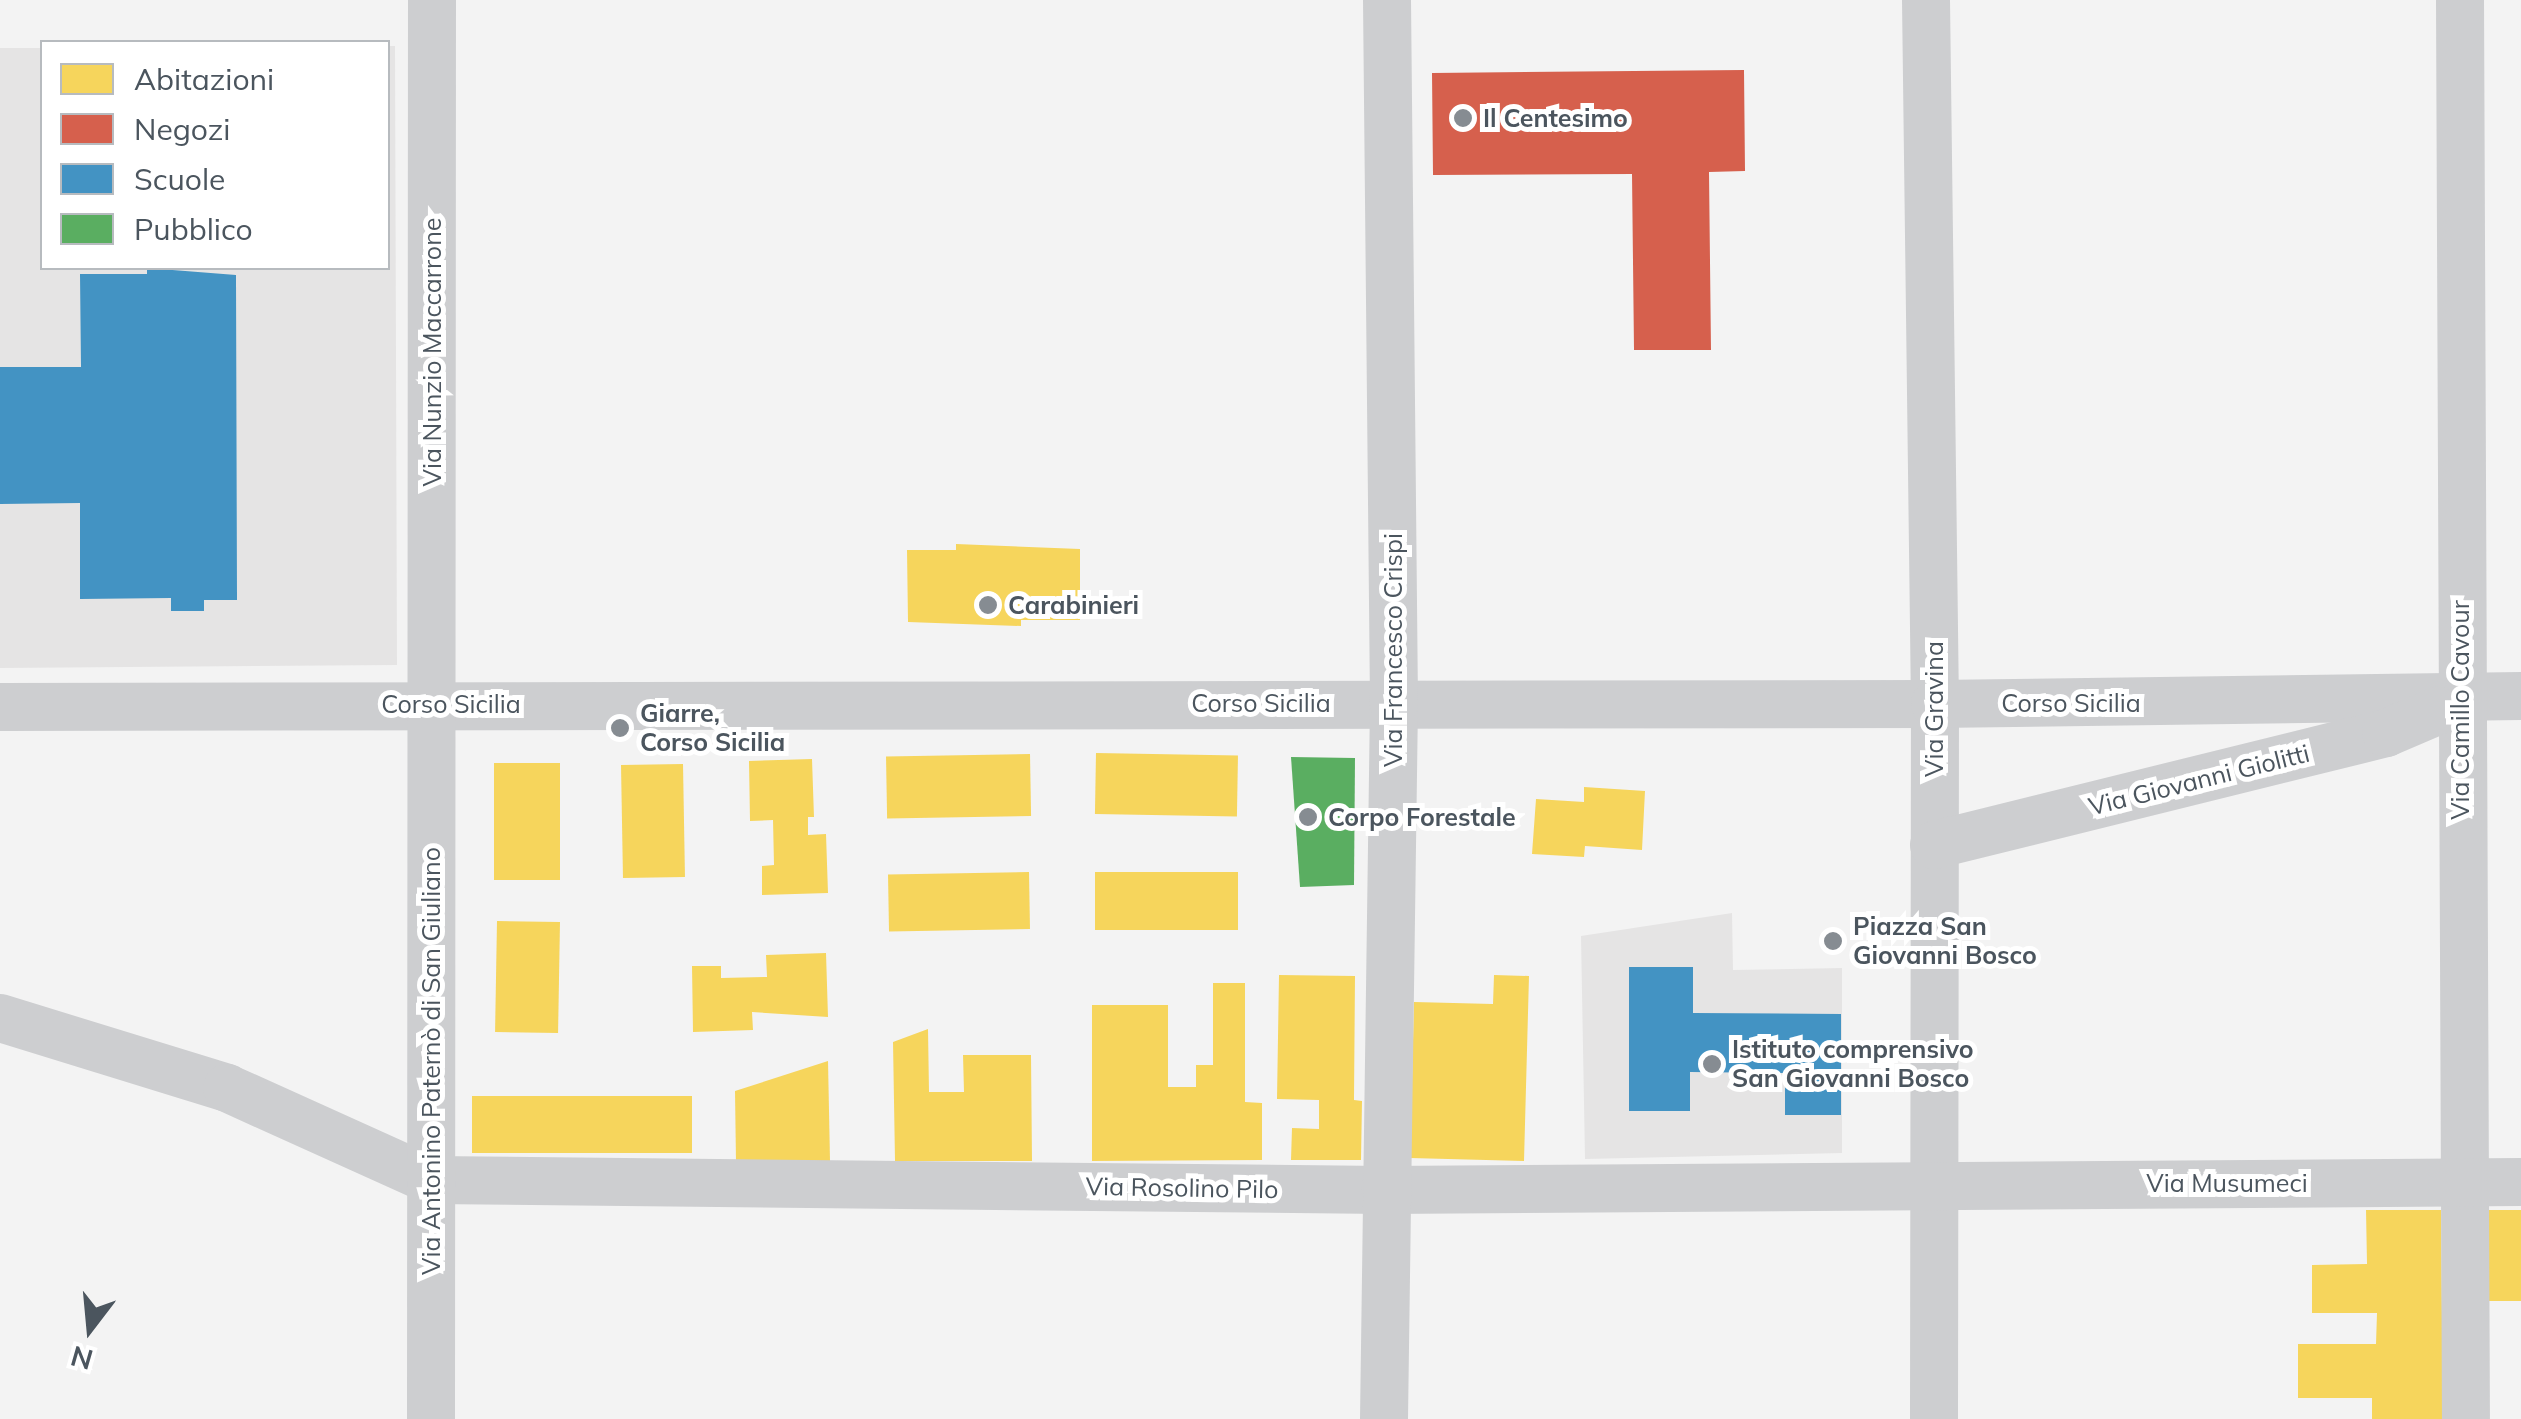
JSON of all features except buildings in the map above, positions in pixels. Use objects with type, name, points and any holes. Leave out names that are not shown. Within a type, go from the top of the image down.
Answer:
[{"type":"street","name":"Via Nunzio Maccarrone","points":[[432,0],[432,704]]},
{"type":"street","name":"Via Francesco Crispi","points":[[1384,1419],[1394,702],[1386,0]]},
{"type":"street","name":"Via Gravina","points":[[1926,0],[1935,704],[1934,1419]]},
{"type":"street","name":"Via Camillo Cavour","points":[[2460,0],[2459,702],[2466,1419]]},
{"type":"street","name":"Corso Sicilia","points":[[0,707],[2459,702],[2521,696]]},
{"type":"street","name":"Via Giovanni Giolitti","points":[[1934,845],[2386,733],[2459,702]]},
{"type":"street","name":"Via Antonino Paternò di San Giuliano","points":[[431,1419],[432,704]]},
{"type":"street","points":[[0,1018],[228,1088],[431,1180]]},
{"type":"street","name":"Via Rosolino Pilo","points":[[431,1180],[1385,1190],[1933,1184]]},
{"type":"street","name":"Via Musumeci","points":[[1933,1184],[2521,1182]]},
{"type":"shaded area","points":[[390,46],[395,46],[397,665],[0,668],[0,48],[40,48],[40,270],[390,270]]},
{"type":"shaded area","name":"Istituto comprensivo San Giovanni Bosco","points":[[1732,913],[1733,970],[1842,968],[1842,1153],[1585,1159],[1581,936]]},
{"type":"place","name":"Il Centesimo","points":[[1463,118]]},
{"type":"place","name":"Carabinieri","points":[[988,605]]},
{"type":"place","name":"Giarre, Corso Sicilia","points":[[620,728]]},
{"type":"place","name":"Corpo Forestale","points":[[1308,817]]},
{"type":"place","name":"Piazza San Giovanni Bosco","points":[[1833,941]]},
{"type":"place","name":"Istituto comprensivo San Giovanni Bosco","points":[[1712,1064]]}]
